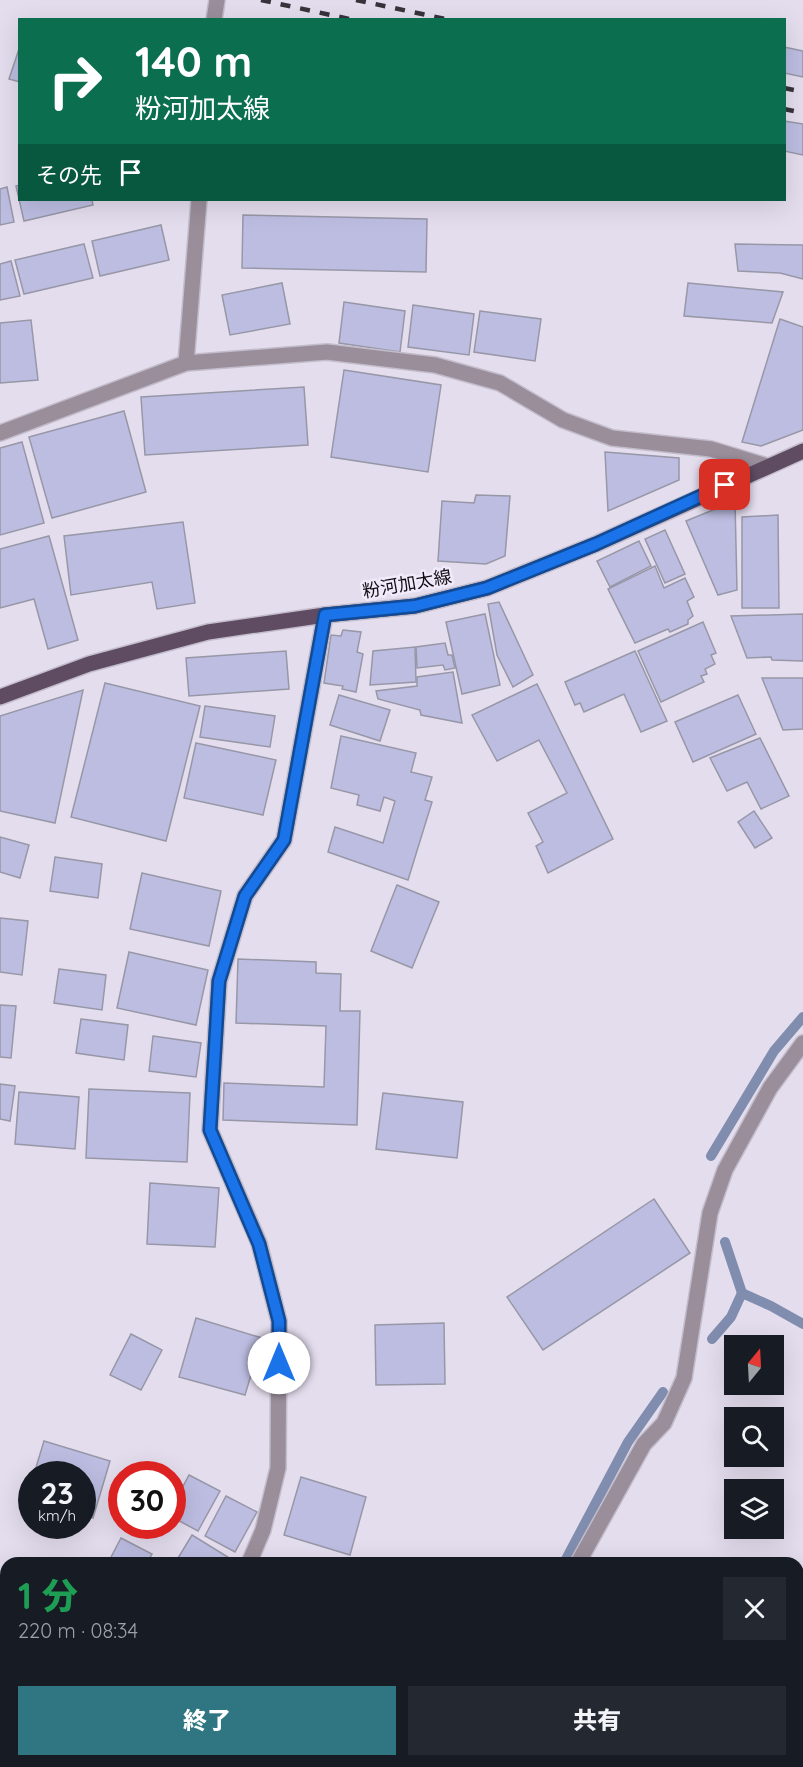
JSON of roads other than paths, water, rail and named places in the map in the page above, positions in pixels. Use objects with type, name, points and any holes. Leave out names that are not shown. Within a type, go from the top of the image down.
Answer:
[{"type":"main road","name":"粉河加太線","points":[[0,697],[89,664],[208,632],[325,615],[415,606],[487,588],[596,544],[803,451]]},
{"type":"street","points":[[214,18],[217,0]]},
{"type":"street","points":[[186,363],[199,201]]},
{"type":"street","points":[[0,433],[186,363],[327,352],[435,365],[500,383],[563,420],[612,438],[711,449],[766,466]]},
{"type":"street","points":[[251,1557],[262,1530],[278,1468],[279,1321],[259,1244],[210,1130],[219,981],[245,896],[284,840],[325,615]]},
{"type":"street","points":[[581,1557],[644,1444],[664,1423],[684,1378],[710,1213],[721,1181],[770,1088],[803,1043]]},
{"type":"waterway","points":[[711,1156],[774,1051],[803,1017]]},
{"type":"waterway","points":[[725,1242],[742,1293]]},
{"type":"waterway","points":[[712,1339],[731,1317],[742,1293],[803,1324]]},
{"type":"waterway","points":[[567,1557],[628,1442],[663,1392]]},
{"type":"railway","points":[[261,0],[345,18]]},
{"type":"railway","points":[[356,0],[441,18]]},
{"type":"railway","points":[[786,88],[803,92]]},
{"type":"railway","points":[[786,109],[803,113]]}]
